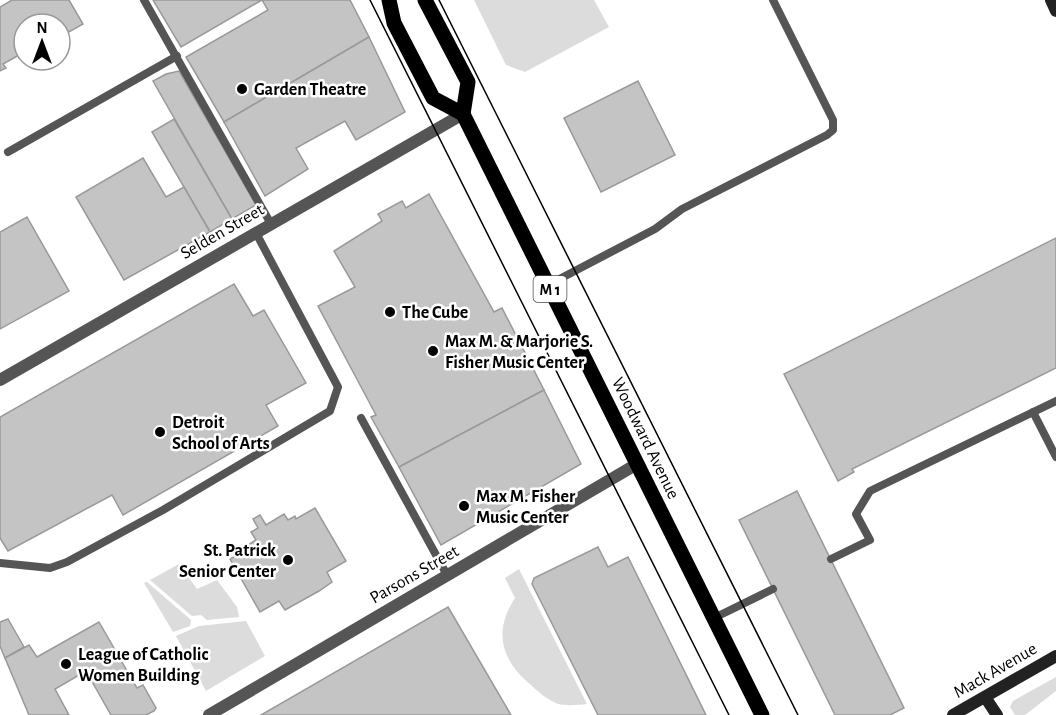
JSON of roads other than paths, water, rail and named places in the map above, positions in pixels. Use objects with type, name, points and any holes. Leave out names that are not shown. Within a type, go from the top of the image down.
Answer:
[{"type":"main road","points":[[389,0],[394,23],[433,98],[463,114],[468,82],[425,0]]},
{"type":"main road","points":[[1051,0],[1056,11]]},
{"type":"main road","name":"Woodward Avenue","points":[[463,114],[762,715]]},
{"type":"main road","name":"Mack Avenue","points":[[953,715],[1056,656]]},
{"type":"main road","points":[[985,697],[996,715]]},
{"type":"street","name":"Selden Street","points":[[0,380],[463,114]]},
{"type":"street","name":"Parsons Street","points":[[209,715],[637,464]]},
{"type":"lane","points":[[144,0],[271,224]]},
{"type":"lane","points":[[548,285],[655,228],[682,209],[833,130],[833,120],[773,0]]},
{"type":"lane","points":[[8,152],[177,56]]},
{"type":"lane","points":[[0,563],[50,568],[67,562],[163,510],[330,411],[338,387],[256,233]]},
{"type":"lane","points":[[831,559],[870,540],[856,514],[870,491],[1056,401]]},
{"type":"lane","points":[[1033,412],[1056,457]]},
{"type":"lane","points":[[361,418],[447,575]]},
{"type":"lane","points":[[714,618],[773,589]]},
{"type":"tram line","points":[[370,0],[729,715]]},
{"type":"tram line","points":[[439,0],[798,715]]},
{"type":"place","name":"Garden Theatre","points":[[242,89]]},
{"type":"place","name":"The Cube","points":[[390,312]]},
{"type":"place","name":"Max M. & Marjorie S. Fisher Music Center","points":[[433,351]]},
{"type":"place","name":"Detroit School of Arts","points":[[160,432]]},
{"type":"place","name":"Max M. Fisher Music Center","points":[[464,506]]},
{"type":"place","name":"St. Patrick Senior Center","points":[[288,560]]},
{"type":"place","name":"League of Catholic Women Building","points":[[66,664]]}]
